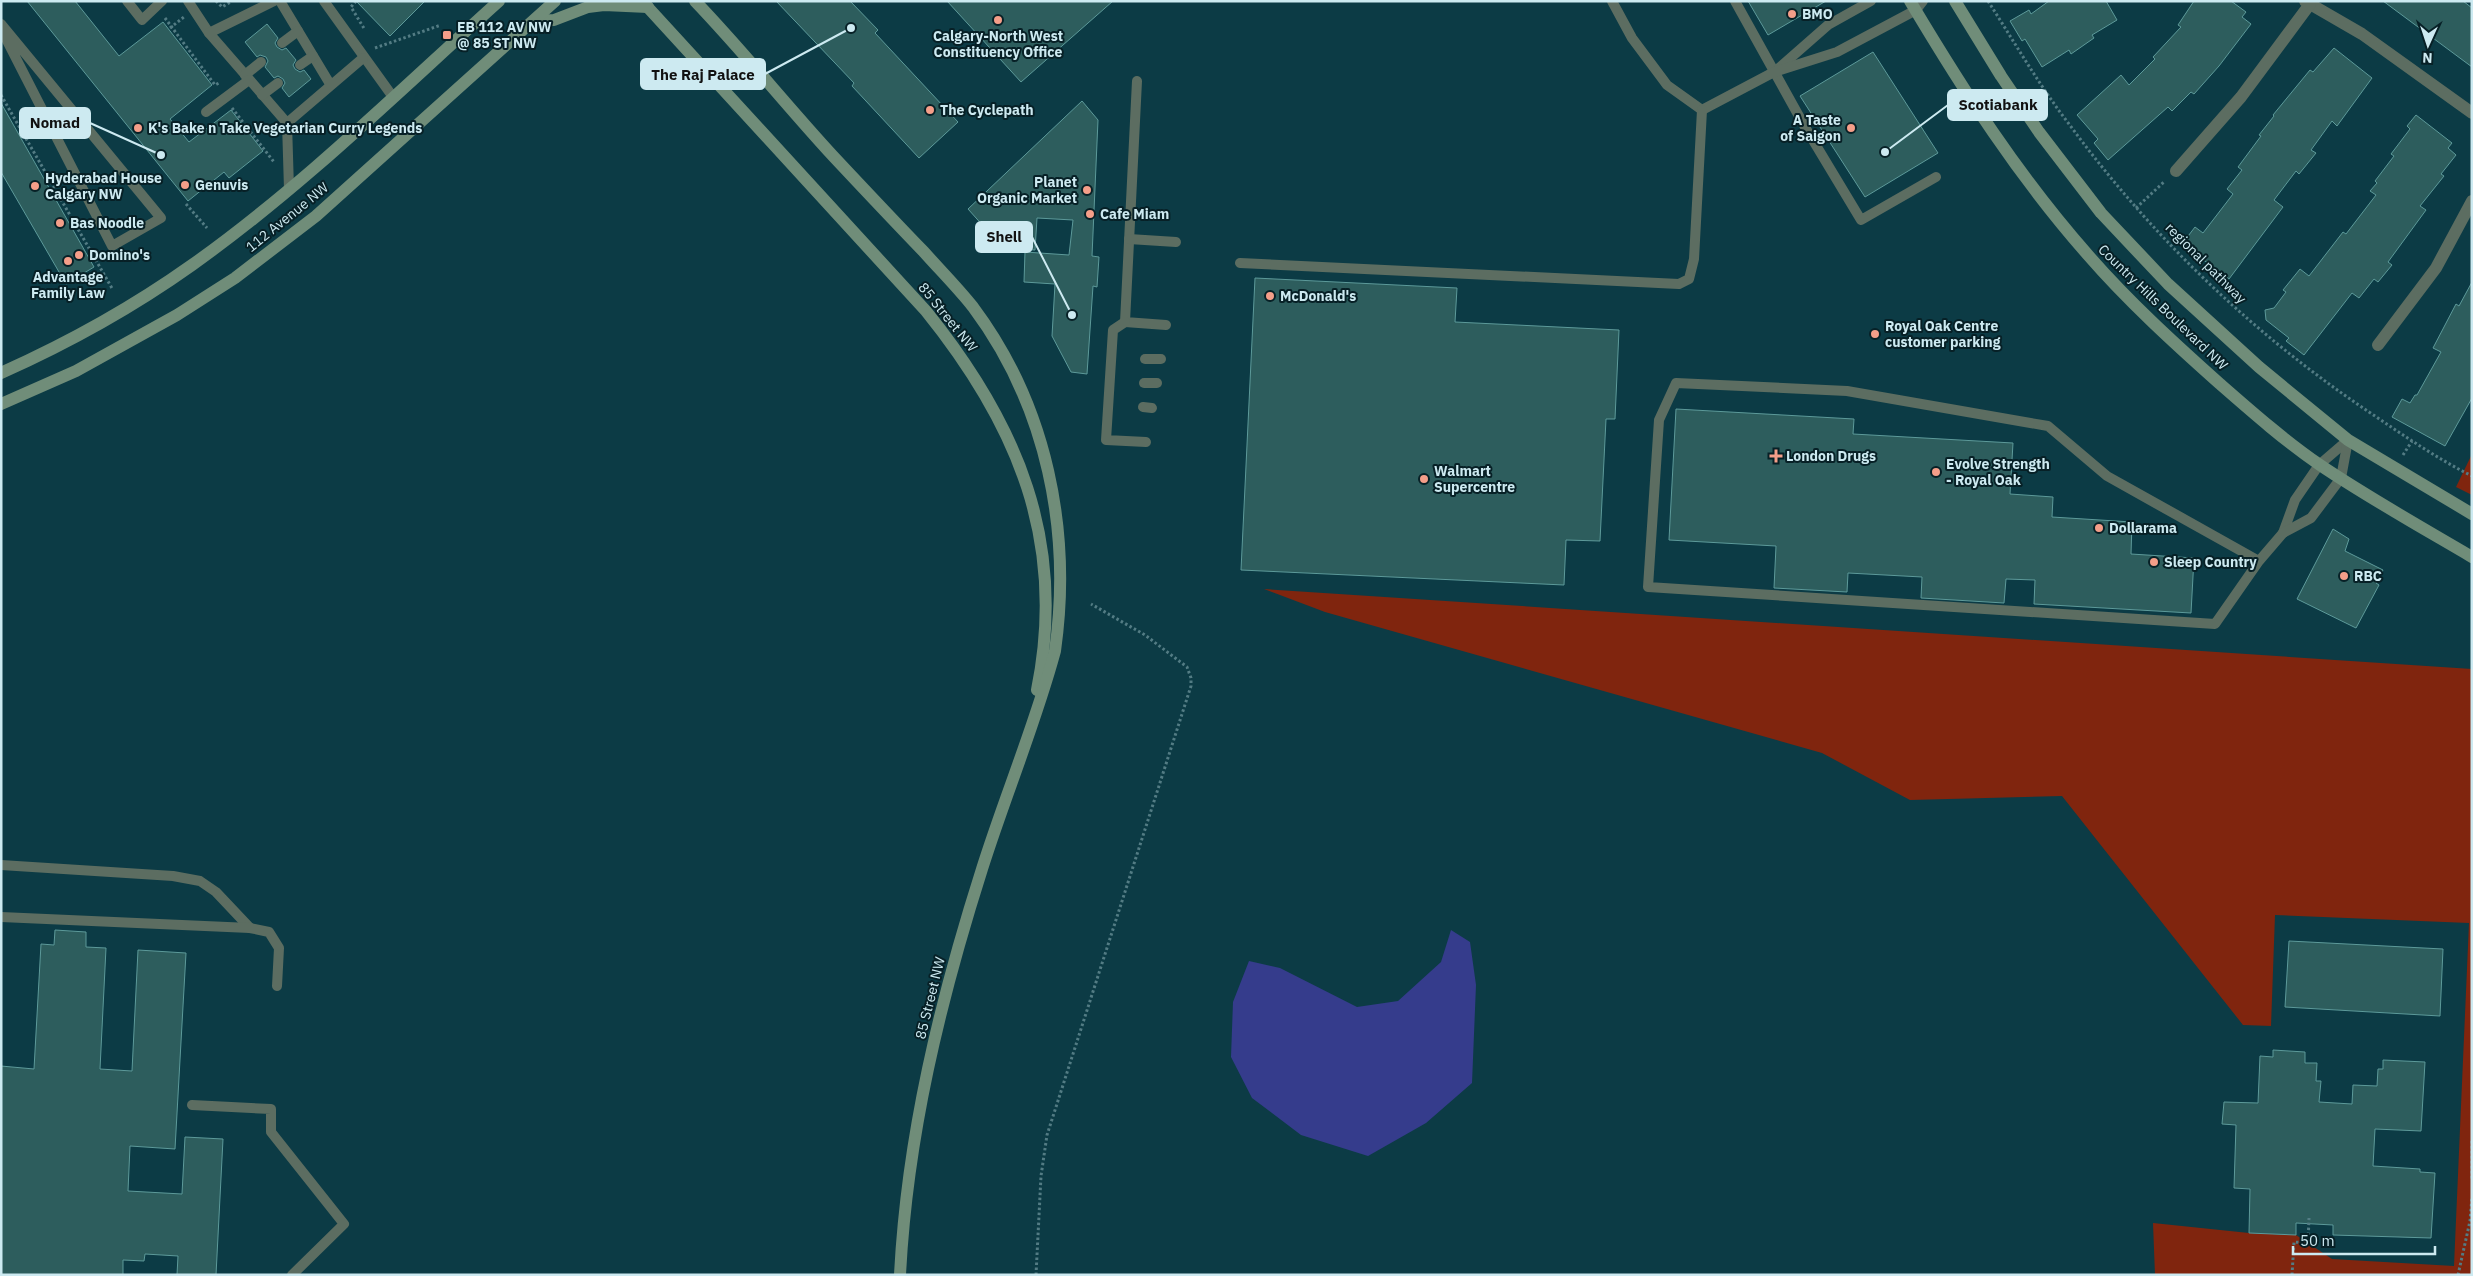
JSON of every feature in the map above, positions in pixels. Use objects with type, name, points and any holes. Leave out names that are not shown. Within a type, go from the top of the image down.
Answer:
[{"type":"street","name":"112 Avenue NW","points":[[1,373],[84,333],[144,296],[231,237],[289,189],[499,1]]},
{"type":"street","name":"112 Avenue NW","points":[[1,404],[76,371],[177,315],[235,278],[316,216],[555,1]]},
{"type":"street","name":"Country Hills Boulevard NW","points":[[1955,1],[2001,76],[2039,132],[2102,213],[2168,284],[2302,405],[2348,440],[2472,514]]},
{"type":"street","name":"85 Street NW","points":[[698,2],[833,156],[972,307],[1000,347],[1020,388],[1038,435],[1055,495],[1060,532],[1061,576],[1060,614],[1055,651],[982,869],[946,991],[917,1116],[900,1275]]},
{"type":"street","points":[[2176,171],[2241,97],[2308,2],[2362,34],[2472,113]]},
{"type":"street","points":[[534,21],[554,20],[588,8],[604,5],[645,4]]},
{"type":"street","name":"85 Street NW","points":[[645,4],[926,311],[960,354],[986,395],[1013,448],[1028,486],[1043,552],[1044,632],[1037,687],[1027,736]]},
{"type":"street","name":"Country Hills Boulevard NW","points":[[1916,4],[1984,120],[2050,209],[2087,255],[2178,346],[2250,410],[2320,464],[2472,557]]},
{"type":"street","points":[[2378,345],[2436,268],[2472,201]]},
{"type":"lane","points":[[127,1],[142,20],[162,1]]},
{"type":"lane","points":[[188,1],[209,32],[287,123],[289,189]]},
{"type":"lane","points":[[209,32],[274,1]]},
{"type":"lane","points":[[280,1],[330,84]]},
{"type":"lane","points":[[324,1],[363,58],[393,97]]},
{"type":"lane","points":[[1612,1],[1632,38],[1667,84],[1702,110]]},
{"type":"lane","points":[[1735,1],[1774,72],[1861,220],[1936,177]]},
{"type":"lane","points":[[1774,72],[1828,25],[1871,1]]},
{"type":"lane","points":[[1702,110],[1774,72],[1837,52],[1916,4]]},
{"type":"lane","points":[[1,24],[161,218],[112,246],[1,29]]},
{"type":"lane","points":[[282,43],[298,31]]},
{"type":"lane","points":[[300,65],[313,56]]},
{"type":"lane","points":[[287,123],[330,84],[363,58]]},
{"type":"lane","points":[[206,112],[247,78],[261,62]]},
{"type":"lane","points":[[1124,322],[1130,239],[1137,81]]},
{"type":"lane","points":[[262,95],[278,83]]},
{"type":"lane","points":[[1240,263],[1679,284],[1689,279],[1694,259],[1702,110]]},
{"type":"lane","points":[[1130,239],[1176,242]]},
{"type":"lane","points":[[1146,442],[1106,440],[1114,381],[1113,330],[1124,322],[1166,325]]},
{"type":"lane","points":[[1145,359],[1161,360]]},
{"type":"lane","points":[[1144,383],[1156,383]]},
{"type":"lane","points":[[2259,561],[2107,476],[2048,426],[1847,391],[1676,383],[1658,420],[1648,587],[2215,624],[2259,561],[2283,534],[2311,518],[2341,478],[2348,440]]},
{"type":"lane","points":[[2283,534],[2295,500],[2320,464],[2348,440]]},
{"type":"lane","points":[[1,865],[173,876],[200,881],[216,892],[250,928]]},
{"type":"lane","points":[[1,917],[250,928],[269,932],[279,948],[277,986]]},
{"type":"lane","points":[[192,1105],[271,1109],[271,1132],[344,1224],[292,1275]]},
{"type":"path","points":[[216,1],[222,7],[232,1]]},
{"type":"path","name":"regional pathway","points":[[1988,1],[2069,125],[2136,208],[2218,293],[2292,357],[2412,441],[2471,475]]},
{"type":"path","points":[[170,28],[184,16]]},
{"type":"path","points":[[164,20],[216,85],[223,79]]},
{"type":"path","points":[[375,48],[441,25]]},
{"type":"path","points":[[1,96],[113,290]]},
{"type":"path","points":[[232,107],[279,168]]},
{"type":"path","points":[[2136,208],[2176,171]]},
{"type":"path","points":[[186,204],[207,228]]},
{"type":"path","points":[[2403,456],[2412,441]]},
{"type":"path","points":[[1036,1275],[1041,1176],[1047,1135],[1191,686],[1191,678],[1187,667],[1144,635],[1091,604]]},
{"type":"path","points":[[2472,1141],[2472,1179]]},
{"type":"path","points":[[2458,1275],[2470,1221],[2472,1197]]},
{"type":"path","points":[[2292,1275],[2294,1242],[2308,1243],[2309,1218]]},
{"type":"shaded area","points":[[2472,454],[2472,495],[2456,487]]},
{"type":"shaded area","points":[[1264,589],[2472,669],[2472,1275],[2155,1275],[2153,1223],[2249,1233],[2296,1235],[2332,1259],[2454,1266],[2469,923],[2275,915],[2271,1026],[2243,1025],[2062,796],[1910,800],[1822,753],[1325,612]]},
{"type":"shaded area","points":[[1451,930],[1470,942],[1476,985],[1472,1083],[1426,1123],[1368,1156],[1301,1135],[1252,1098],[1231,1057],[1233,1002],[1249,961],[1280,968],[1357,1007],[1398,1001],[1441,962]]},
{"type":"building","points":[[27,1],[75,1],[119,56],[163,22],[212,85],[170,119],[189,142],[231,110],[263,151],[229,178],[224,172],[188,201]]},
{"type":"building","points":[[356,1],[425,1],[390,36]]},
{"type":"building","points":[[776,1],[850,1],[878,30],[875,33],[958,122],[919,158],[852,86],[854,83]]},
{"type":"building","points":[[947,1],[1113,1],[1021,82]]},
{"type":"building","points":[[1748,1],[1826,1],[1768,35]]},
{"type":"building","points":[[2049,1],[2106,1],[2117,20],[2092,35],[2094,38],[2071,54],[2069,50],[2042,67],[2025,39],[2022,41],[2010,21],[2029,10],[2031,14]]},
{"type":"building","points":[[2194,1],[2231,1],[2246,12],[2242,17],[2251,24],[2219,66],[2194,94],[2191,92],[2172,111],[2168,107],[2108,160],[2094,143],[2098,139],[2077,115],[2121,75],[2129,85],[2155,59],[2153,57],[2181,27],[2178,25]]},
{"type":"building","points":[[2383,1],[2463,1],[2472,8],[2472,67]]},
{"type":"building","points":[[267,24],[278,38],[275,43],[277,47],[282,50],[286,48],[296,60],[293,65],[295,69],[300,72],[304,70],[311,79],[289,97],[282,88],[285,83],[283,79],[278,76],[274,78],[265,67],[268,61],[266,57],[260,55],[257,57],[245,42]]},
{"type":"building","points":[[2334,48],[2372,78],[2337,126],[2332,121],[2311,150],[2316,153],[2299,174],[2296,171],[2274,200],[2283,207],[2229,279],[2182,244],[2195,227],[2203,233],[2233,194],[2227,189],[2242,170],[2238,167],[2261,136],[2259,135],[2273,115],[2310,70],[2313,72]]},
{"type":"building","points":[[1873,52],[1938,153],[1865,197],[1800,96]]},
{"type":"building","points":[[1082,101],[1098,120],[1092,256],[1099,257],[1097,287],[1093,286],[1087,374],[1071,372],[1052,336],[1055,284],[1024,282],[1025,252],[1069,255],[1073,220],[1037,218],[1035,250],[1003,248],[968,209]]},
{"type":"building","points":[[1,103],[94,267],[66,284],[1,172]]},
{"type":"building","points":[[2416,115],[2452,143],[2448,148],[2456,155],[2441,174],[2444,176],[2420,206],[2426,210],[2388,262],[2392,265],[2378,282],[2374,279],[2359,298],[2352,293],[2304,355],[2286,341],[2289,338],[2266,320],[2265,310],[2274,308],[2286,292],[2283,290],[2300,269],[2309,276],[2343,232],[2346,234],[2376,195],[2370,191],[2377,183],[2375,181],[2394,156],[2391,154],[2410,129],[2407,126]]},
{"type":"building","name":"Walmart Supercentre","points":[[1255,278],[1457,288],[1455,322],[1619,330],[1615,419],[1606,419],[1600,541],[1566,540],[1564,585],[1241,570]]},
{"type":"building","points":[[2472,282],[2472,398],[2445,446],[2392,417],[2402,399],[2410,403],[2415,395],[2417,395],[2441,352],[2433,348],[2456,304],[2459,306]]},
{"type":"building","points":[[1676,409],[1854,419],[1853,434],[2013,443],[2010,494],[2053,497],[2052,517],[2132,522],[2131,554],[2194,558],[2191,613],[2034,604],[2035,580],[2006,579],[2004,603],[1921,598],[1922,577],[1848,573],[1847,592],[1774,588],[1776,546],[1669,540]]},
{"type":"building","name":"RBC","points":[[2333,529],[2349,539],[2345,551],[2383,570],[2376,583],[2379,585],[2356,628],[2297,599]]},
{"type":"building","points":[[55,930],[86,932],[86,947],[106,948],[100,1069],[132,1071],[138,950],[186,953],[175,1149],[130,1146],[128,1191],[182,1194],[185,1137],[223,1139],[216,1275],[177,1275],[178,1256],[145,1254],[144,1261],[123,1260],[123,1275],[1,1275],[1,1066],[34,1069],[41,944],[54,945]]},
{"type":"building","points":[[2289,941],[2443,949],[2440,1016],[2285,1007]]},
{"type":"building","points":[[2273,1050],[2305,1052],[2305,1063],[2317,1063],[2316,1081],[2321,1081],[2319,1102],[2352,1104],[2353,1085],[2377,1086],[2378,1069],[2383,1069],[2383,1060],[2425,1062],[2421,1131],[2375,1129],[2373,1166],[2420,1169],[2420,1172],[2435,1173],[2431,1238],[2333,1235],[2333,1225],[2296,1223],[2296,1235],[2249,1233],[2250,1189],[2234,1188],[2236,1125],[2222,1124],[2224,1102],[2258,1103],[2260,1056],[2273,1057]]},
{"type":"place","name":"BMO","points":[[1792,14]]},
{"type":"place","name":"Calgary-North West Constituency Office","points":[[998,20]]},
{"type":"place","name":"The Raj Palace","points":[[851,28]]},
{"type":"place","name":"EB 112 AV NW @ 85 ST NW","points":[[447,35]]},
{"type":"place","name":"The Cyclepath","points":[[930,110]]},
{"type":"place","name":"K's Bake n Take Vegetarian Curry Legends","points":[[138,128]]},
{"type":"place","name":"A Taste of Saigon","points":[[1851,128]]},
{"type":"place","name":"Scotiabank","points":[[1885,152]]},
{"type":"place","name":"Nomad","points":[[161,155]]},
{"type":"place","name":"Genuvis","points":[[185,185]]},
{"type":"place","name":"Hyderabad House Calgary NW","points":[[35,186]]},
{"type":"place","name":"Planet Organic Market","points":[[1087,190]]},
{"type":"place","name":"Cafe Miam","points":[[1090,214]]},
{"type":"place","name":"Bas Noodle","points":[[60,223]]},
{"type":"place","name":"Domino's","points":[[79,255]]},
{"type":"place","name":"Advantage Family Law","points":[[68,261]]},
{"type":"place","name":"McDonald's","points":[[1270,296]]},
{"type":"place","name":"Shell","points":[[1072,315]]},
{"type":"place","name":"Royal Oak Centre customer parking","points":[[1875,334]]},
{"type":"place","name":"London Drugs","points":[[1776,456]]},
{"type":"place","name":"Evolve Strength - Royal Oak","points":[[1936,472]]},
{"type":"place","name":"Walmart Supercentre","points":[[1424,479]]},
{"type":"place","name":"Dollarama","points":[[2099,528]]},
{"type":"place","name":"Sleep Country","points":[[2154,562]]},
{"type":"place","name":"RBC","points":[[2344,576]]}]
